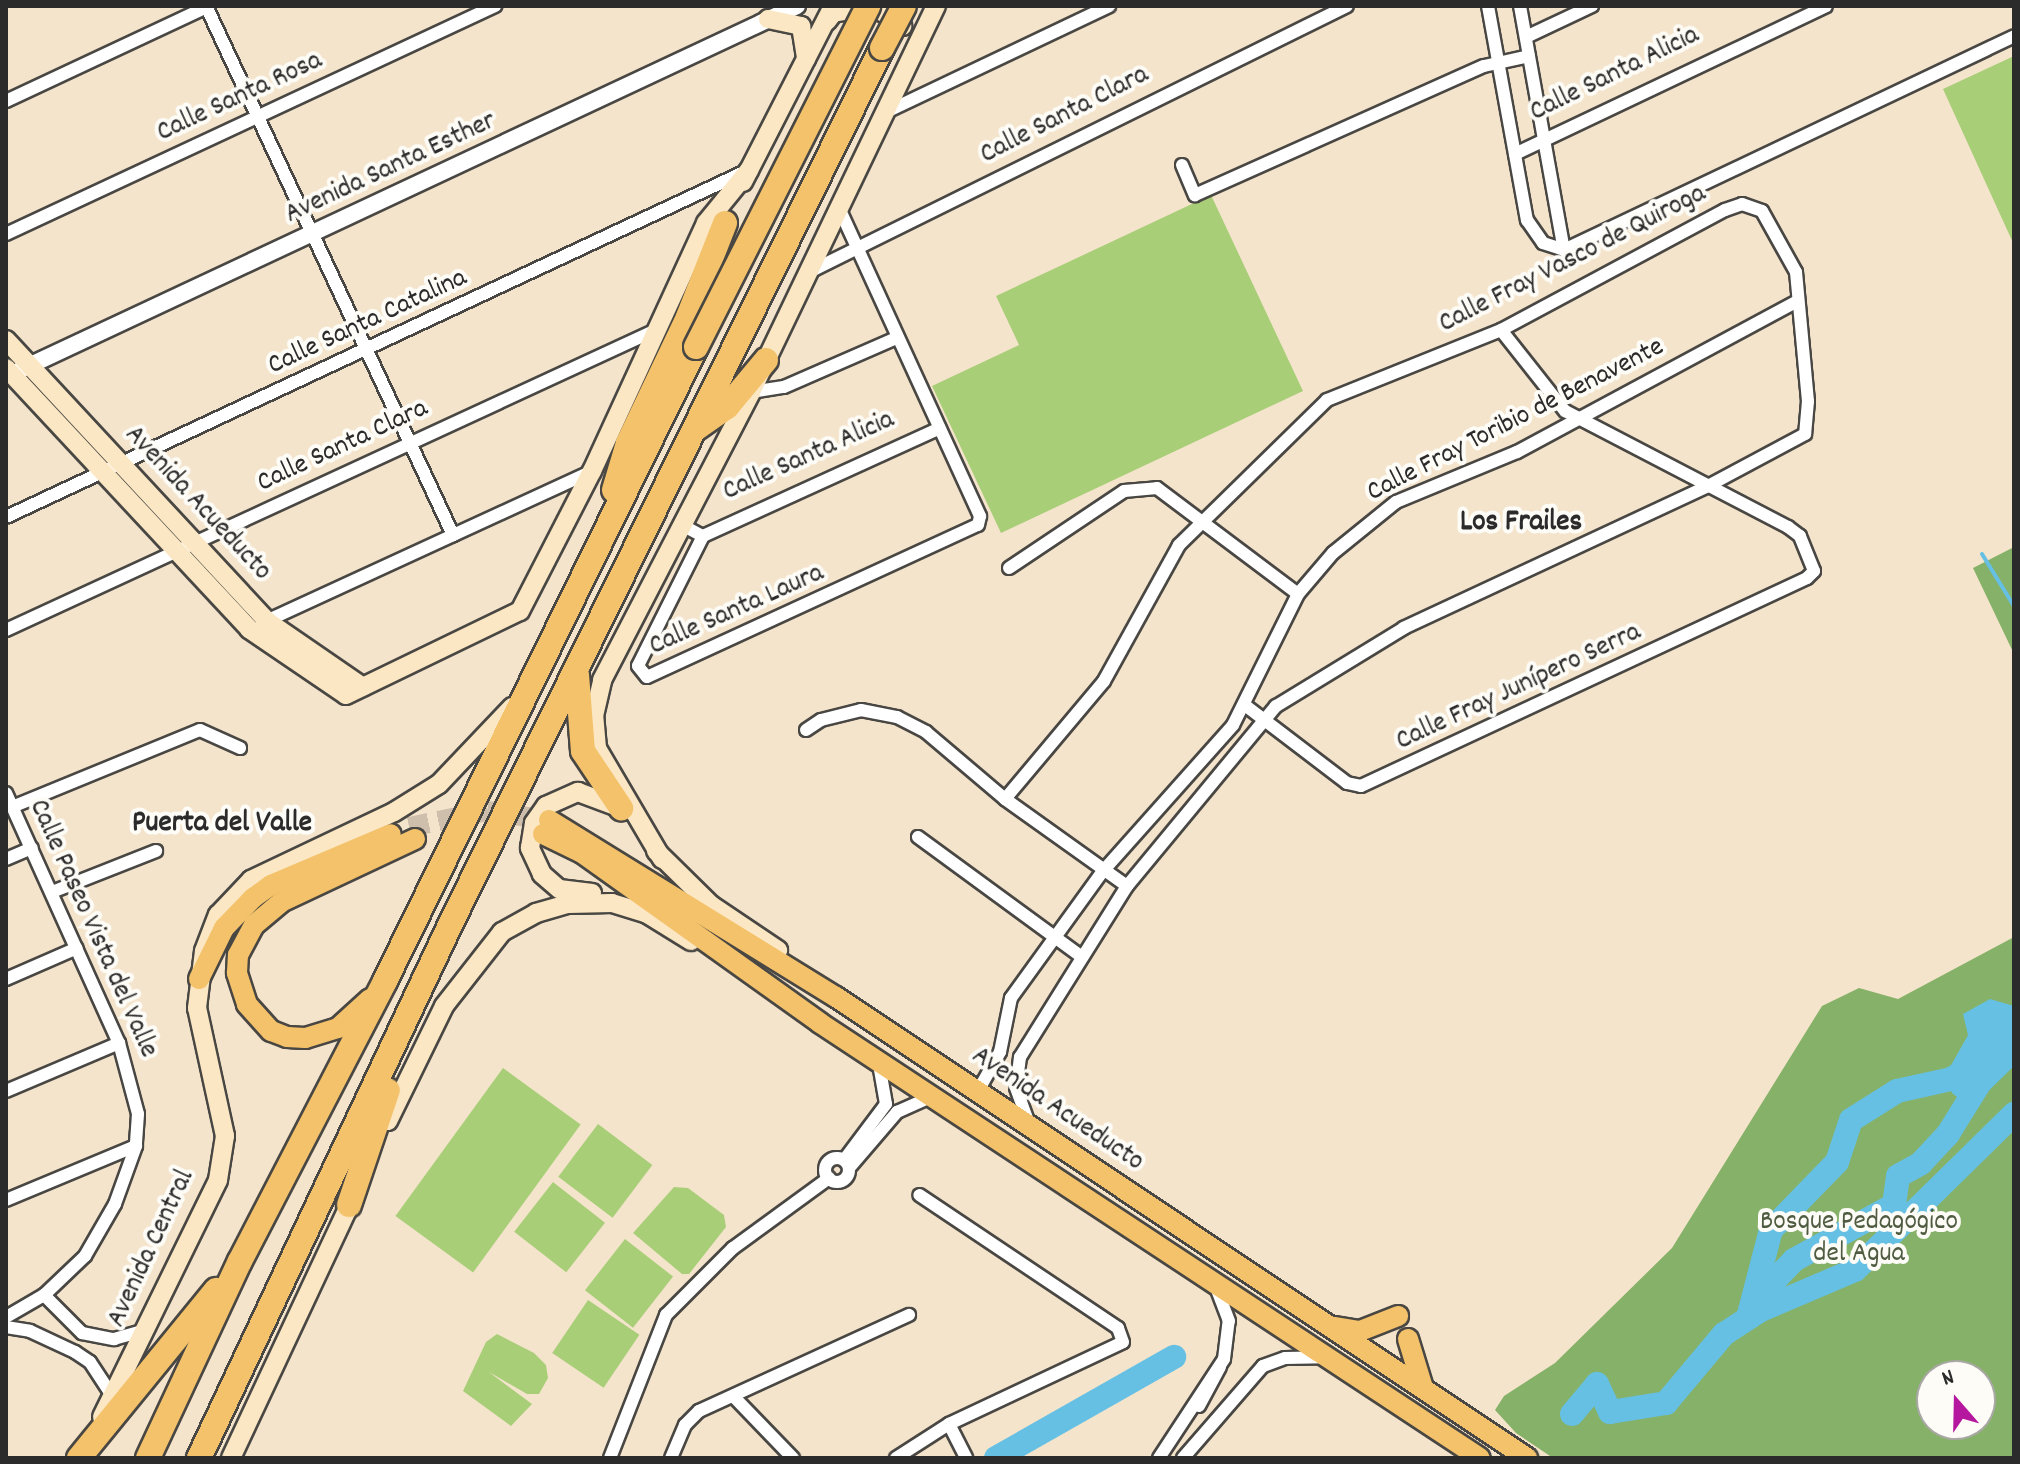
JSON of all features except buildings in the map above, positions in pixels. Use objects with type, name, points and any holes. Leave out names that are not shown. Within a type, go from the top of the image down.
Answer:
[{"type":"highway","points":[[148,1458],[240,1261],[385,981],[525,691],[868,6]]},
{"type":"highway","points":[[199,1458],[418,993],[726,365],[903,16]]},
{"type":"highway","points":[[603,535],[628,443],[688,317],[725,223]]},
{"type":"highway","points":[[696,430],[727,407],[766,360]]},
{"type":"highway","points":[[577,669],[583,751],[621,808]]},
{"type":"highway","points":[[349,1205],[418,993]]},
{"type":"highway","points":[[79,1458],[240,1261]]},
{"type":"main road","points":[[888,6],[903,16]]},
{"type":"main road","points":[[662,859],[603,763],[594,716],[609,664],[751,392],[936,6]]},
{"type":"main road","points":[[725,223],[829,14],[861,8],[903,16]]},
{"type":"main road","points":[[903,16],[907,64]]},
{"type":"main road","points":[[768,19],[801,26],[806,61]]},
{"type":"main road","points":[[363,687],[507,621],[524,604],[592,471],[706,223],[749,170]]},
{"type":"main road","name":"Avenida Acueducto","points":[[6,340],[267,621],[363,687]]},
{"type":"main road","name":"Avenida Acueducto","points":[[8,373],[249,629],[346,695],[363,687]]},
{"type":"main road","name":"Avenida Central","points":[[79,1458],[113,1397],[208,1205],[223,1156],[221,1115],[201,1042],[199,979],[210,933],[230,898],[277,865],[428,792],[487,738],[525,691]]},
{"type":"main road","points":[[745,968],[731,965],[649,914],[609,894],[559,889],[532,856],[534,823],[556,799],[587,793],[621,808],[662,859],[711,905],[811,973],[836,997]]},
{"type":"main road","name":"Avenida Acueducto","points":[[1480,1458],[879,1061],[546,827],[836,997],[1527,1458]]},
{"type":"main road","points":[[199,979],[224,928],[271,885],[412,833],[281,902],[254,925],[238,955],[237,973],[247,1004],[271,1031],[287,1037],[305,1038],[338,1028],[385,981]]},
{"type":"main road","points":[[233,1454],[438,1019],[493,940],[523,919],[568,904],[612,903],[649,914]]},
{"type":"main road","points":[[1329,1326],[1360,1331],[1398,1316]]},
{"type":"main road","points":[[1408,1339],[1423,1388]]},
{"type":"street","points":[[6,101],[207,6],[453,535]]},
{"type":"street","name":"Calle Santa Rosa","points":[[6,234],[495,6]]},
{"type":"street","name":"Avenida Santa Esther","points":[[8,373],[30,366],[797,6]]},
{"type":"street","points":[[883,113],[1109,6]]},
{"type":"street","name":"Calle Santa Clara","points":[[807,272],[1347,6]]},
{"type":"street","points":[[1488,6],[1532,233],[1564,250]]},
{"type":"street","points":[[1520,6],[1564,250]]},
{"type":"street","points":[[1526,37],[1592,6]]},
{"type":"street","name":"Calle Santa Alicia","points":[[1515,154],[1826,6]]},
{"type":"street","points":[[1564,250],[2014,36]]},
{"type":"street","points":[[1182,165],[1195,195],[1497,62],[1529,56]]},
{"type":"street","name":"Calle Santa Catalina","points":[[6,517],[749,170]]},
{"type":"street","name":"Calle Fray Vasco de Quiroga","points":[[1005,799],[1104,681],[1179,545],[1327,400],[1501,330],[1742,204],[1753,204],[1768,219],[1796,272],[1798,301]]},
{"type":"street","points":[[839,208],[896,338],[940,428]]},
{"type":"street","points":[[1030,1126],[1016,1088],[1020,1057],[1127,886],[1262,720],[1340,664],[1404,628],[1796,443],[1805,434],[1808,401],[1798,301]]},
{"type":"street","name":"Calle Fray Toribio de Benavente","points":[[978,1091],[1000,1052],[1011,998],[1103,871],[1246,706],[1298,594],[1333,553],[1396,502],[1517,452],[1798,301]]},
{"type":"street","name":"Calle Santa Clara","points":[[6,630],[656,330]]},
{"type":"street","points":[[1501,330],[1565,411],[1708,486]]},
{"type":"street","points":[[751,392],[784,387],[896,338]]},
{"type":"street","name":"Calle Santa Alicia","points":[[703,536],[940,428]]},
{"type":"street","name":"Calle Santa Laura","points":[[703,536],[638,666],[647,677],[973,531],[980,516],[940,428]]},
{"type":"street","points":[[249,629],[592,471]]},
{"type":"street","name":"Calle Fray Junípero Serra","points":[[1246,706],[1347,783],[1377,782],[1807,578],[1814,561],[1788,527],[1708,486]]},
{"type":"street","points":[[1009,568],[1124,491],[1139,487],[1157,488],[1205,520],[1298,594]]},
{"type":"street","points":[[680,524],[703,536]]},
{"type":"street","points":[[806,730],[821,720],[880,711],[926,732],[1005,799],[1127,886]]},
{"type":"street","points":[[12,807],[200,730],[240,748]]},
{"type":"street","name":"Calle Paseo Vista del Valle","points":[[6,793],[119,1043],[134,1084],[136,1146],[115,1204],[85,1256],[44,1295],[6,1317]]},
{"type":"street","points":[[918,837],[1053,940],[1082,957]]},
{"type":"street","points":[[6,859],[32,848]]},
{"type":"street","points":[[52,892],[156,851]]},
{"type":"street","points":[[6,979],[77,948]]},
{"type":"street","points":[[6,1091],[119,1043]]},
{"type":"street","points":[[879,1061],[892,1108]]},
{"type":"street","points":[[610,1458],[666,1315],[733,1248],[829,1178],[844,1180],[847,1164],[892,1108],[933,1096]]},
{"type":"street","points":[[6,1200],[136,1146]]},
{"type":"street","points":[[829,1178],[828,1162],[847,1164]]},
{"type":"street","points":[[896,1458],[949,1424],[1123,1342],[1118,1328],[919,1195]]},
{"type":"street","points":[[1159,1458],[1218,1378],[1229,1340],[1229,1321],[1212,1281]]},
{"type":"street","points":[[44,1295],[82,1333],[114,1339],[145,1330]]},
{"type":"street","points":[[19,1311],[30,1331]]},
{"type":"street","points":[[671,1458],[690,1417],[909,1315]]},
{"type":"street","points":[[6,1327],[30,1331],[75,1352],[90,1362],[113,1397]]},
{"type":"street","points":[[75,1352],[82,1333]]},
{"type":"street","points":[[1183,1458],[1263,1366],[1285,1358],[1327,1357]]},
{"type":"street","points":[[734,1397],[793,1458]]},
{"type":"street","points":[[949,1424],[965,1457]]},
{"type":"green space","points":[[2014,56],[2014,245],[1943,89]]},
{"type":"green space","points":[[1211,195],[1303,391],[1001,533],[932,386],[1019,345],[996,296]]},
{"type":"green space","points":[[2014,547],[2014,654],[1973,568]]},
{"type":"green space","name":"Bosque Pedagógico del Agua","points":[[2014,937],[2014,1458],[1553,1458],[1516,1433],[1495,1410],[1504,1396],[1555,1363],[1672,1248],[1822,1006],[1859,988],[1898,999]]},
{"type":"green space","points":[[503,1068],[581,1124],[473,1272],[395,1216]]},
{"type":"green space","points":[[598,1124],[652,1165],[613,1218],[558,1177]]},
{"type":"green space","points":[[553,1182],[605,1223],[566,1272],[514,1232]]},
{"type":"green space","points":[[674,1187],[688,1188],[724,1215],[726,1227],[689,1274],[682,1274],[633,1233]]},
{"type":"green space","points":[[625,1239],[673,1277],[633,1328],[585,1290]]},
{"type":"green space","points":[[588,1300],[639,1335],[604,1388],[552,1353]]},
{"type":"green space","points":[[497,1334],[534,1353],[546,1365],[548,1378],[539,1394],[527,1394],[489,1372],[532,1404],[511,1426],[463,1391],[486,1342]]},
{"type":"water","points":[[1990,999],[2014,1006],[2014,1066],[1971,1108],[1952,1093],[1945,1076],[1968,1035],[1963,1014]]},
{"type":"waterway","points":[[1982,554],[2014,606]]},
{"type":"waterway","points":[[1748,1318],[1771,1230],[1837,1162],[1851,1120],[1897,1091],[1951,1079],[2014,1043]]},
{"type":"waterway","points":[[1752,1304],[1794,1260],[1894,1205],[1898,1176],[1921,1163],[1948,1134],[1984,1076]]},
{"type":"waterway","points":[[1572,1414],[1597,1384],[1610,1412],[1666,1403],[1724,1334],[1761,1310],[1855,1270],[2014,1114]]},
{"type":"waterway","points":[[996,1458],[1174,1357]]},
{"type":"tunnel","points":[[409,827],[487,811],[549,820]]},
{"type":"district","name":"Los Frailes","points":[[1521,524]]},
{"type":"district","name":"Puerta del Valle","points":[[222,825]]}]
